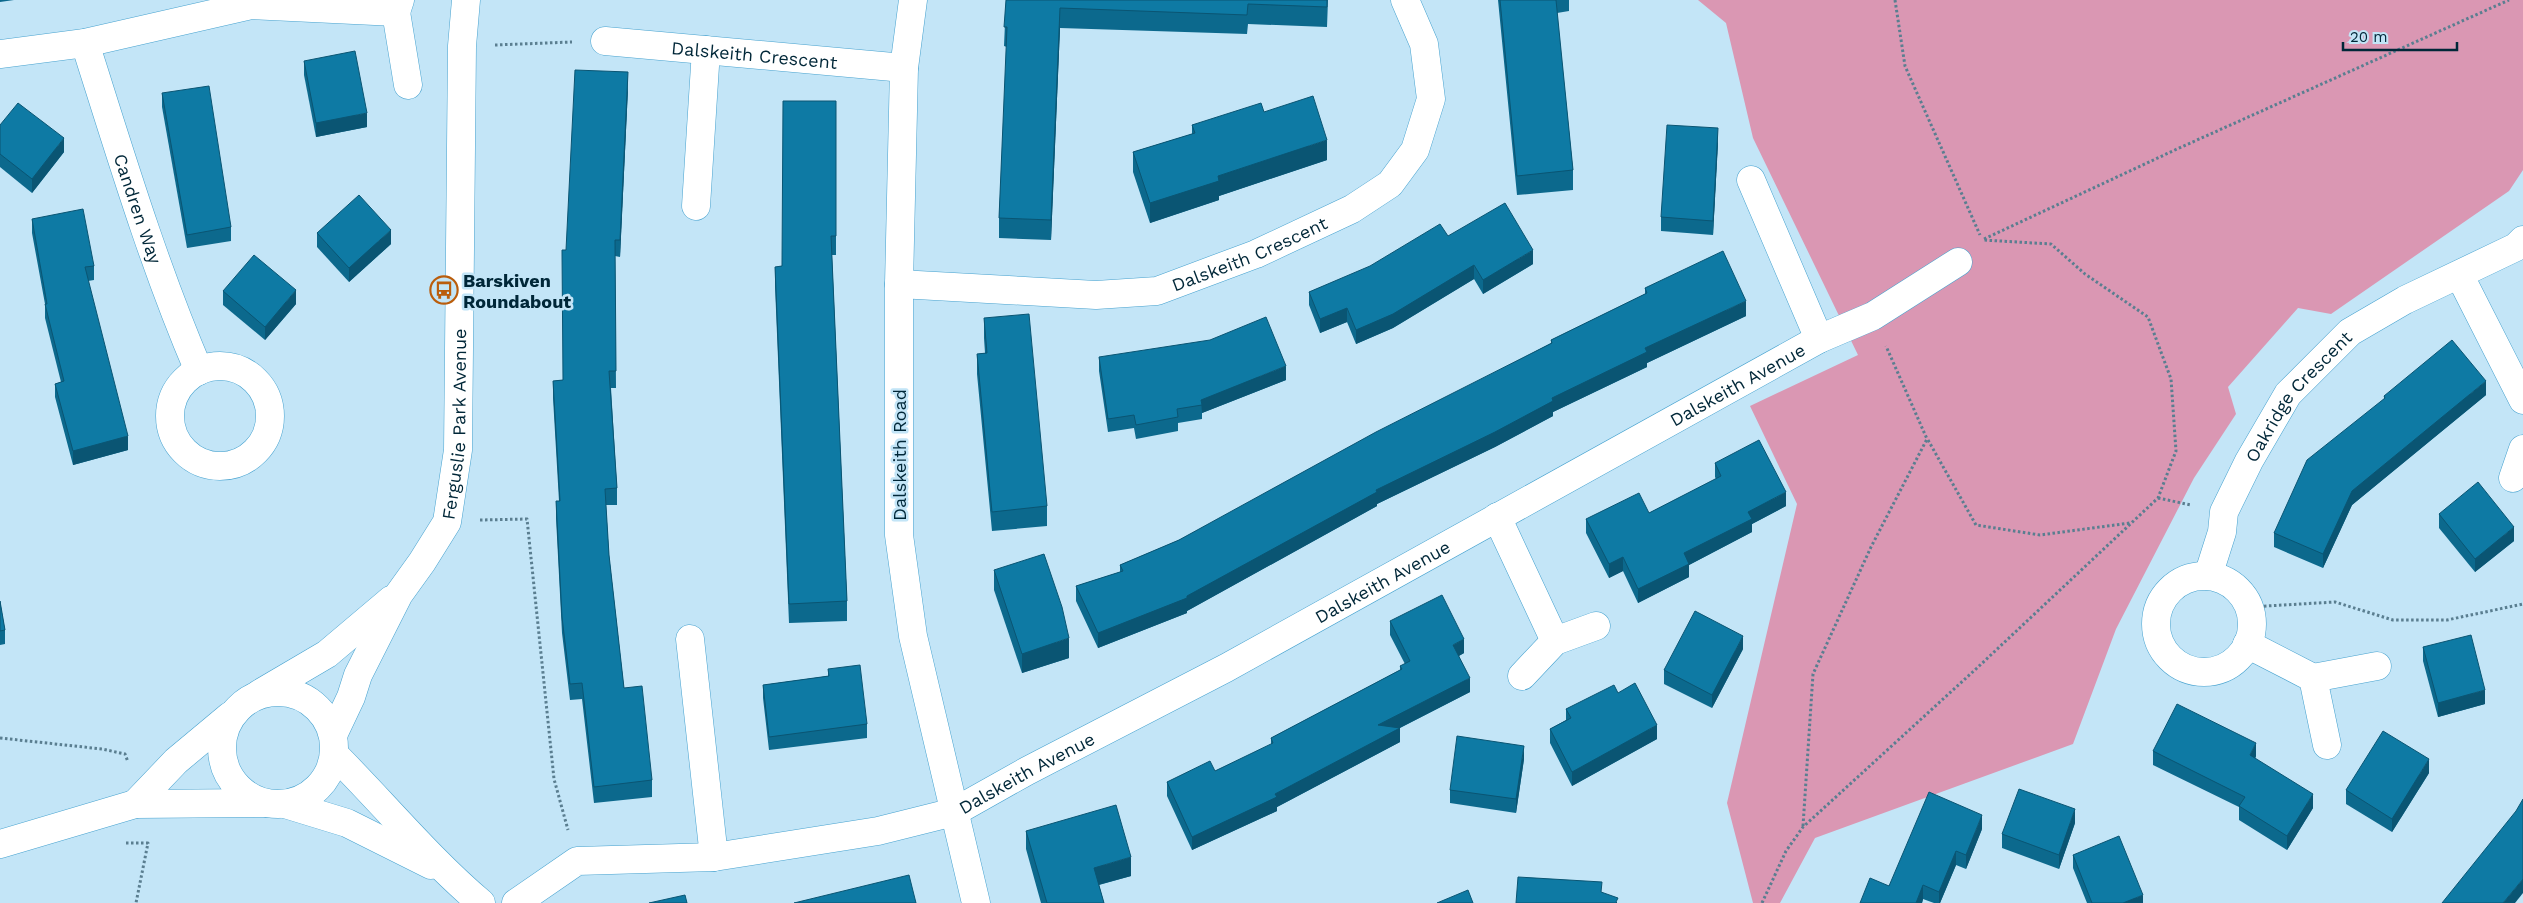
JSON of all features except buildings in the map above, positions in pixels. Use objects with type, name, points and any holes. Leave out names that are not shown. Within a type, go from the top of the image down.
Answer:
[{"type":"street","name":"Ferguslie Park Avenue","points":[[333,745],[358,675],[399,594],[447,522],[458,450],[462,46],[466,0]]},
{"type":"street","name":"Dalskeith Road","points":[[913,0],[904,68],[899,284],[899,536],[913,636],[976,903]]},
{"type":"street","name":"Dalskeith Crescent","points":[[899,284],[1096,295],[1157,291],[1256,254],[1352,209],[1390,184],[1415,150],[1430,99],[1424,44],[1405,0]]},
{"type":"street","points":[[0,54],[85,43],[251,5],[398,6],[408,85]]},
{"type":"street","name":"Dalskeith Crescent","points":[[605,41],[904,68]]},
{"type":"street","name":"Candren Way","points":[[85,43],[137,207],[180,328],[199,371]]},
{"type":"street","points":[[696,206],[706,50]]},
{"type":"street","name":"Dalskeith Avenue","points":[[1751,180],[1819,339]]},
{"type":"street","name":"Oakridge Crescent","points":[[2208,576],[2222,532],[2224,512],[2249,461],[2288,394],[2350,332],[2405,300],[2460,276],[2516,248],[2523,240]]},
{"type":"street","name":"Dalskeith Avenue","points":[[577,862],[714,857],[878,831],[954,812],[1026,771],[1226,668],[1819,339],[1873,316],[1958,262]]},
{"type":"street","points":[[2460,276],[2523,400]]},
{"type":"street","points":[[2513,478],[2523,449]]},
{"type":"street","points":[[1497,517],[1555,641]]},
{"type":"street","points":[[2208,576],[2221,579],[2234,586],[2243,595],[2249,607],[2253,624],[2242,654],[2230,665],[2215,671],[2198,672],[2182,667],[2169,657],[2160,644],[2156,628],[2158,611],[2165,596],[2177,585],[2192,578],[2208,576]]},
{"type":"street","name":"Ferguslie Park Avenue","points":[[256,696],[327,654],[399,594]]},
{"type":"street","points":[[1522,676],[1555,641],[1596,626]]},
{"type":"street","points":[[690,639],[714,857]]},
{"type":"street","points":[[2247,644],[2313,678],[2377,666]]},
{"type":"street","points":[[2313,678],[2327,745]]},
{"type":"street","points":[[0,844],[125,807],[276,803],[302,798],[317,788],[328,772],[333,745],[326,718],[313,704],[297,695],[278,691],[256,696],[243,703],[125,807]]},
{"type":"street","points":[[230,716],[223,733],[221,751],[225,769],[235,785],[249,796],[347,823],[445,872]]},
{"type":"street","points":[[333,745],[445,872],[481,903]]},
{"type":"street","points":[[516,903],[577,862]]},
{"type":"path","points":[[1895,0],[1905,66],[1982,240]]},
{"type":"path","points":[[1958,262],[1982,240],[2186,145],[2509,0]]},
{"type":"path","points":[[462,46],[605,41]]},
{"type":"path","points":[[1762,903],[1786,851],[1803,827],[1977,668],[2158,498],[2176,451],[2171,378],[2148,317],[2085,274],[2050,244],[1982,240]]},
{"type":"path","points":[[1873,316],[1928,440],[1976,526],[2040,535],[2130,523]]},
{"type":"path","points":[[1803,827],[1813,674],[1871,547],[1928,440]]},
{"type":"path","points":[[447,522],[527,519],[554,779],[577,862]]},
{"type":"path","points":[[2249,607],[2335,602],[2393,620],[2447,620],[2523,604]]},
{"type":"path","points":[[0,738],[102,749],[125,754],[131,771]]},
{"type":"path","points":[[125,807],[127,844],[148,843],[136,903]]},
{"type":"shaded area","points":[[1698,0],[2523,0],[2523,170],[2509,191],[2331,314],[2298,308],[2228,387],[2236,414],[2194,478],[2116,629],[2073,744],[1815,838],[1780,903],[1753,903],[1727,803],[1797,504],[1750,406],[1858,355],[1753,138],[1726,23]]},
{"type":"place","name":"Barskiven Roundabout","points":[[444,290]]}]
